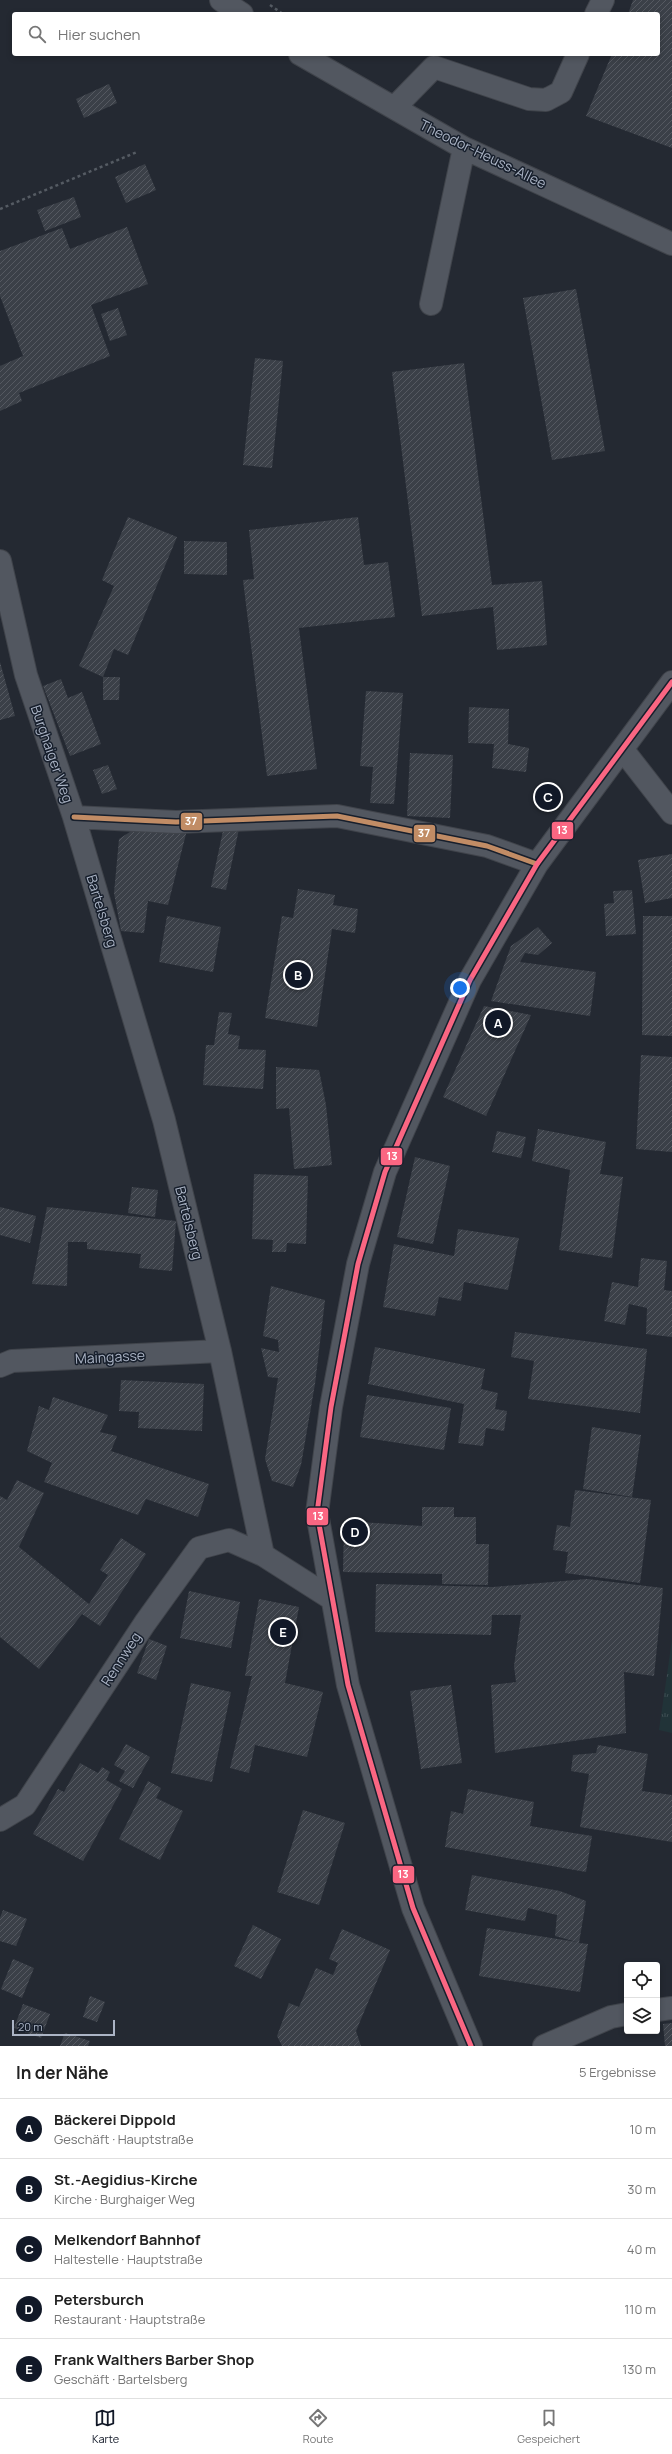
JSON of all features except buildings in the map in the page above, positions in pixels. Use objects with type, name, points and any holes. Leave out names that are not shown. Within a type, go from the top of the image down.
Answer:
[{"type":"street","points":[[221,0],[239,12]]},
{"type":"street","points":[[597,12],[602,0]]},
{"type":"street","name":"Theodor-Heuss-Allee","points":[[303,56],[464,148],[672,244]]},
{"type":"street","points":[[394,108],[434,67],[529,99],[546,100],[561,92],[577,56]]},
{"type":"street","points":[[430,304],[464,148]]},
{"type":"street","name":"Burghaiger Weg","points":[[0,561],[26,675],[74,817],[176,822],[337,816],[487,846],[537,864]]},
{"type":"street","points":[[470,2046],[414,1908],[348,1685],[317,1513],[331,1407],[358,1264],[385,1172],[467,987],[537,864],[672,682]]},
{"type":"street","points":[[623,750],[672,813]]},
{"type":"street","name":"Bartelsberg","points":[[74,817],[164,1120],[220,1351],[263,1555]]},
{"type":"street","name":"Maingasse","points":[[0,1366],[12,1362],[220,1351]]},
{"type":"street","name":"Rennweg","points":[[1,1822],[25,1806],[145,1623],[199,1548],[230,1540],[263,1555]]},
{"type":"street","points":[[263,1555],[332,1599]]},
{"type":"street","points":[[660,2010],[672,2008]]},
{"type":"street","points":[[544,2046],[611,2017],[624,2015]]},
{"type":"path","points":[[268,4],[280,12]]},
{"type":"path","points":[[0,209],[137,152]]},
{"type":"green space","points":[[672,1640],[672,1733],[659,1730]]},
{"type":"transit line","name":"13","points":[[471,2046],[413,1908],[348,1685],[317,1513],[331,1407],[358,1264],[385,1172],[470,980],[537,864],[672,682]]},
{"type":"transit line","name":"37","points":[[74,817],[176,822],[337,816],[487,846],[537,864]]},
{"type":"place","name":"Melkendorf Bahnhof","points":[[548,797]]},
{"type":"place","name":"St.-Aegidius-Kirche","points":[[298,975]]},
{"type":"place","name":"Bäckerei Dippold","points":[[498,1023]]},
{"type":"place","name":"Petersburch","points":[[355,1532]]},
{"type":"place","name":"Frank Walthers Barber Shop","points":[[283,1632]]}]
